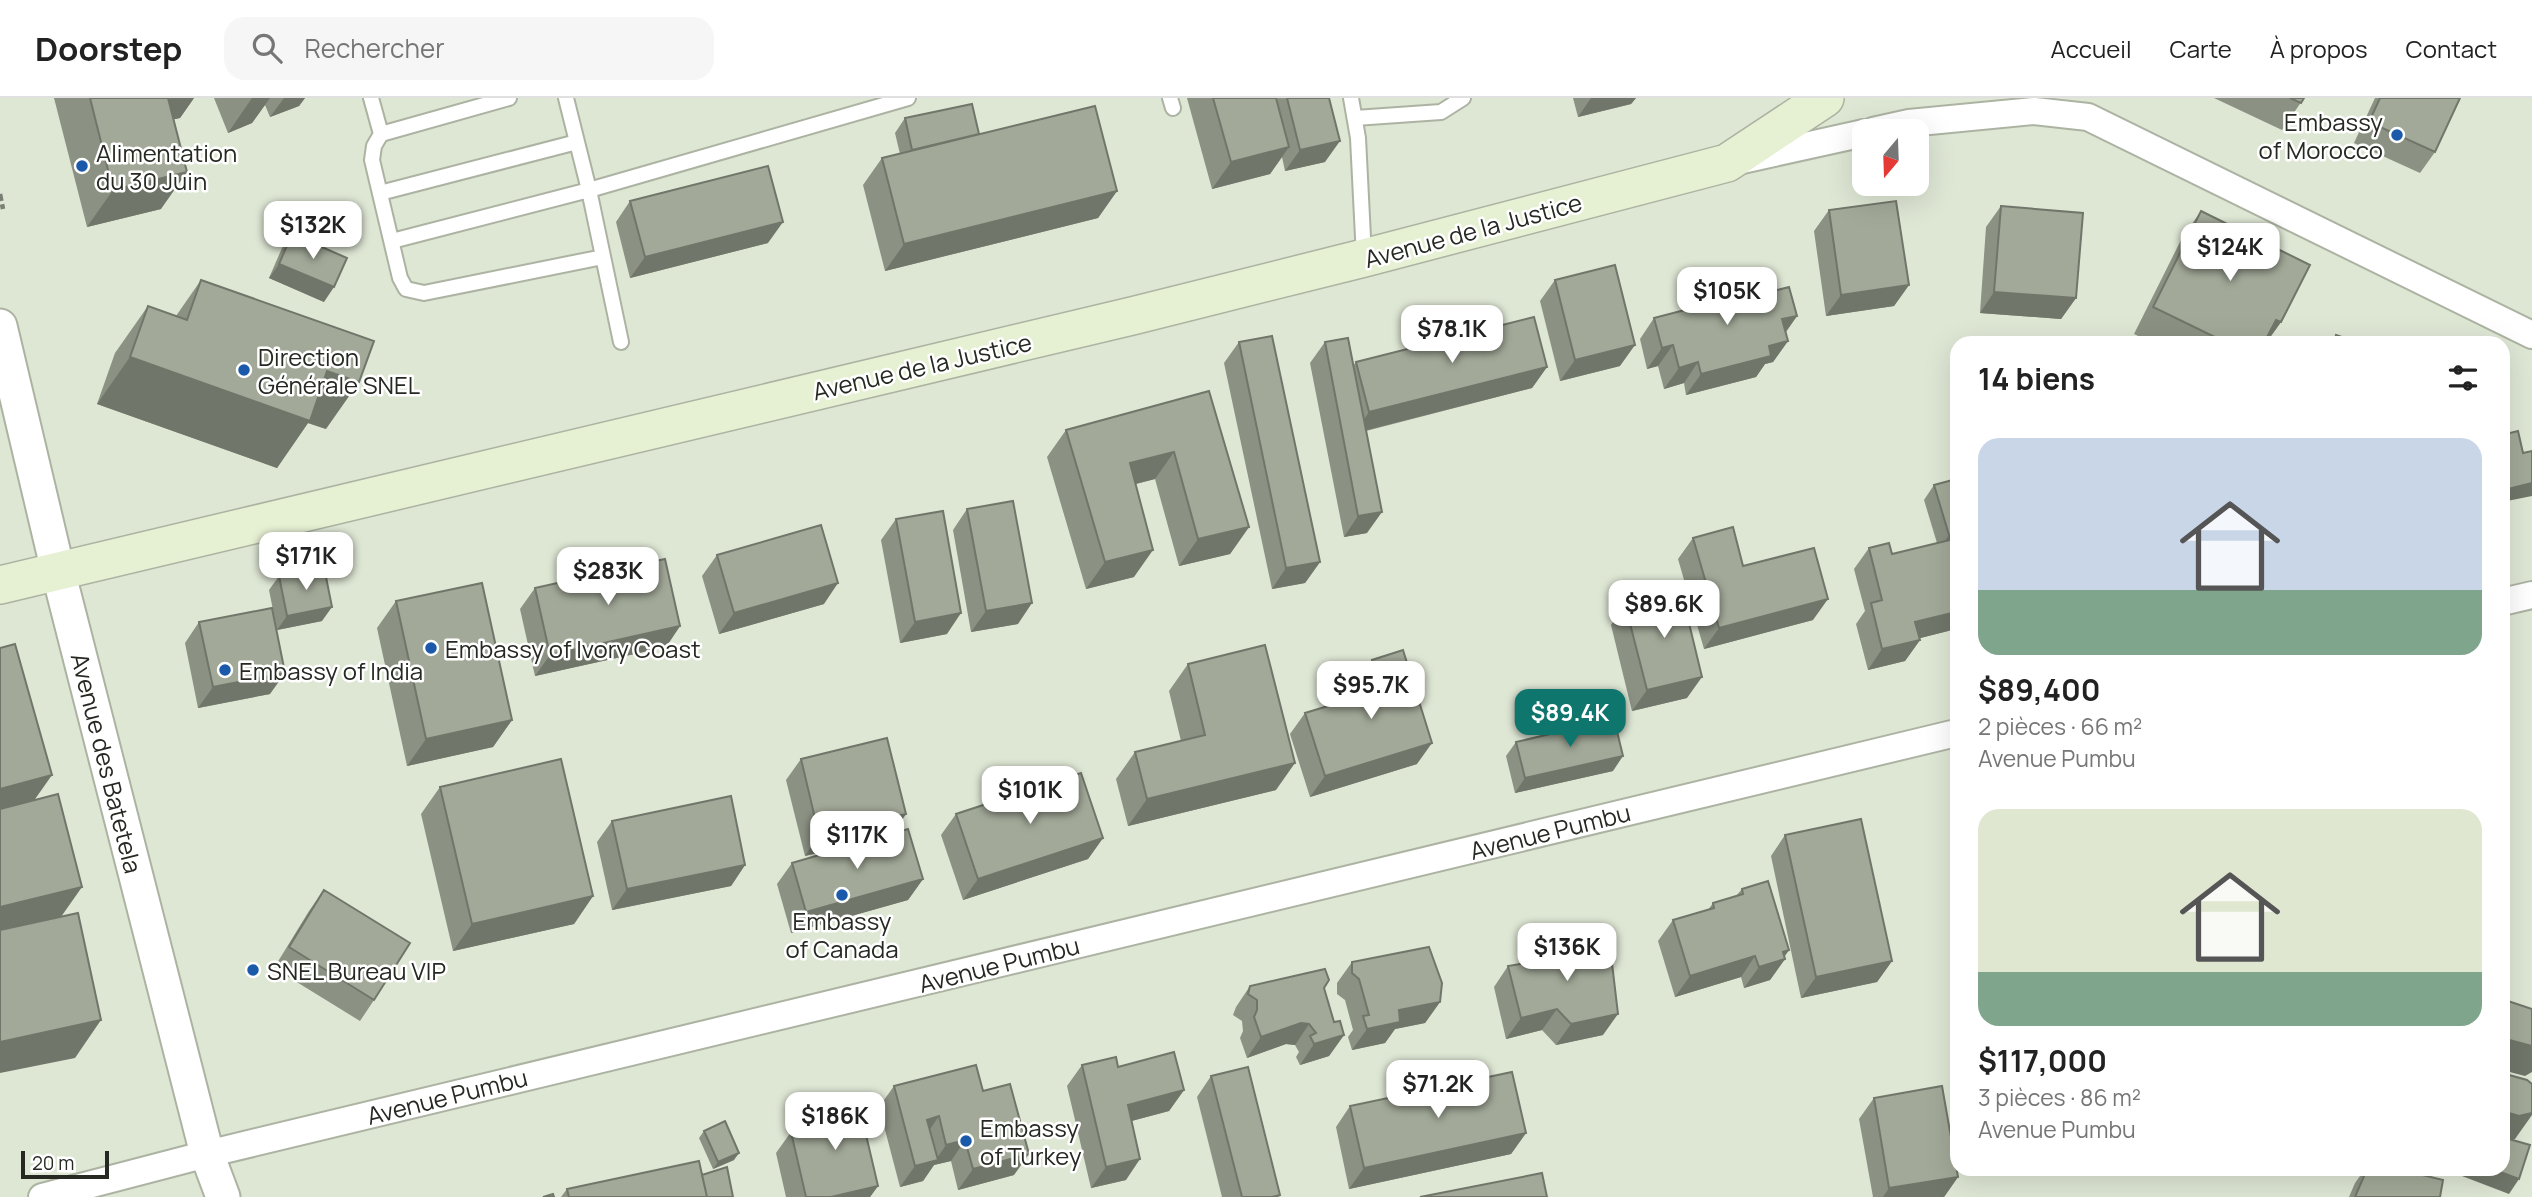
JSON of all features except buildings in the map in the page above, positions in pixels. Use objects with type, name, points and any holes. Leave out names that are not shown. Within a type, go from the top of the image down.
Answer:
[{"type":"main road","name":"Avenue de la Justice","points":[[0,585],[1132,316],[1727,163],[1825,98]]},
{"type":"street","points":[[1929,121],[2081,107],[2532,335]]},
{"type":"street","points":[[1727,163],[1852,136]]},
{"type":"street","name":"Avenue des Batetela","points":[[0,326],[58,571],[207,1154],[223,1197]]},
{"type":"street","points":[[2510,600],[2532,595]]},
{"type":"street","name":"Avenue Pumbu","points":[[42,1197],[207,1154],[1950,734]]},
{"type":"lane","points":[[371,98],[381,134]]},
{"type":"lane","points":[[509,98],[381,134],[374,146],[372,160],[400,278],[405,289],[424,293],[603,257]]},
{"type":"lane","points":[[566,98],[589,190],[621,342]]},
{"type":"lane","points":[[392,241],[589,190],[908,98]]},
{"type":"lane","points":[[1351,98],[1358,138],[1364,258]]},
{"type":"lane","points":[[1354,118],[1441,111],[1462,98]]},
{"type":"lane","points":[[380,193],[577,142]]},
{"type":"path","points":[[0,194],[3,209]]},
{"type":"place","name":"Embassy of Morocco","points":[[2397,135]]},
{"type":"place","name":"Alimentation du 30 Juin","points":[[82,166]]},
{"type":"place","name":"Direction Générale SNEL","points":[[244,370]]},
{"type":"place","name":"Embassy of Ivory Coast","points":[[431,648]]},
{"type":"place","name":"Embassy of India","points":[[225,670]]},
{"type":"place","name":"Embassy of Canada","points":[[842,895]]},
{"type":"place","name":"SNEL Bureau VIP","points":[[253,970]]},
{"type":"place","name":"Embassy of Turkey","points":[[966,1141]]}]
